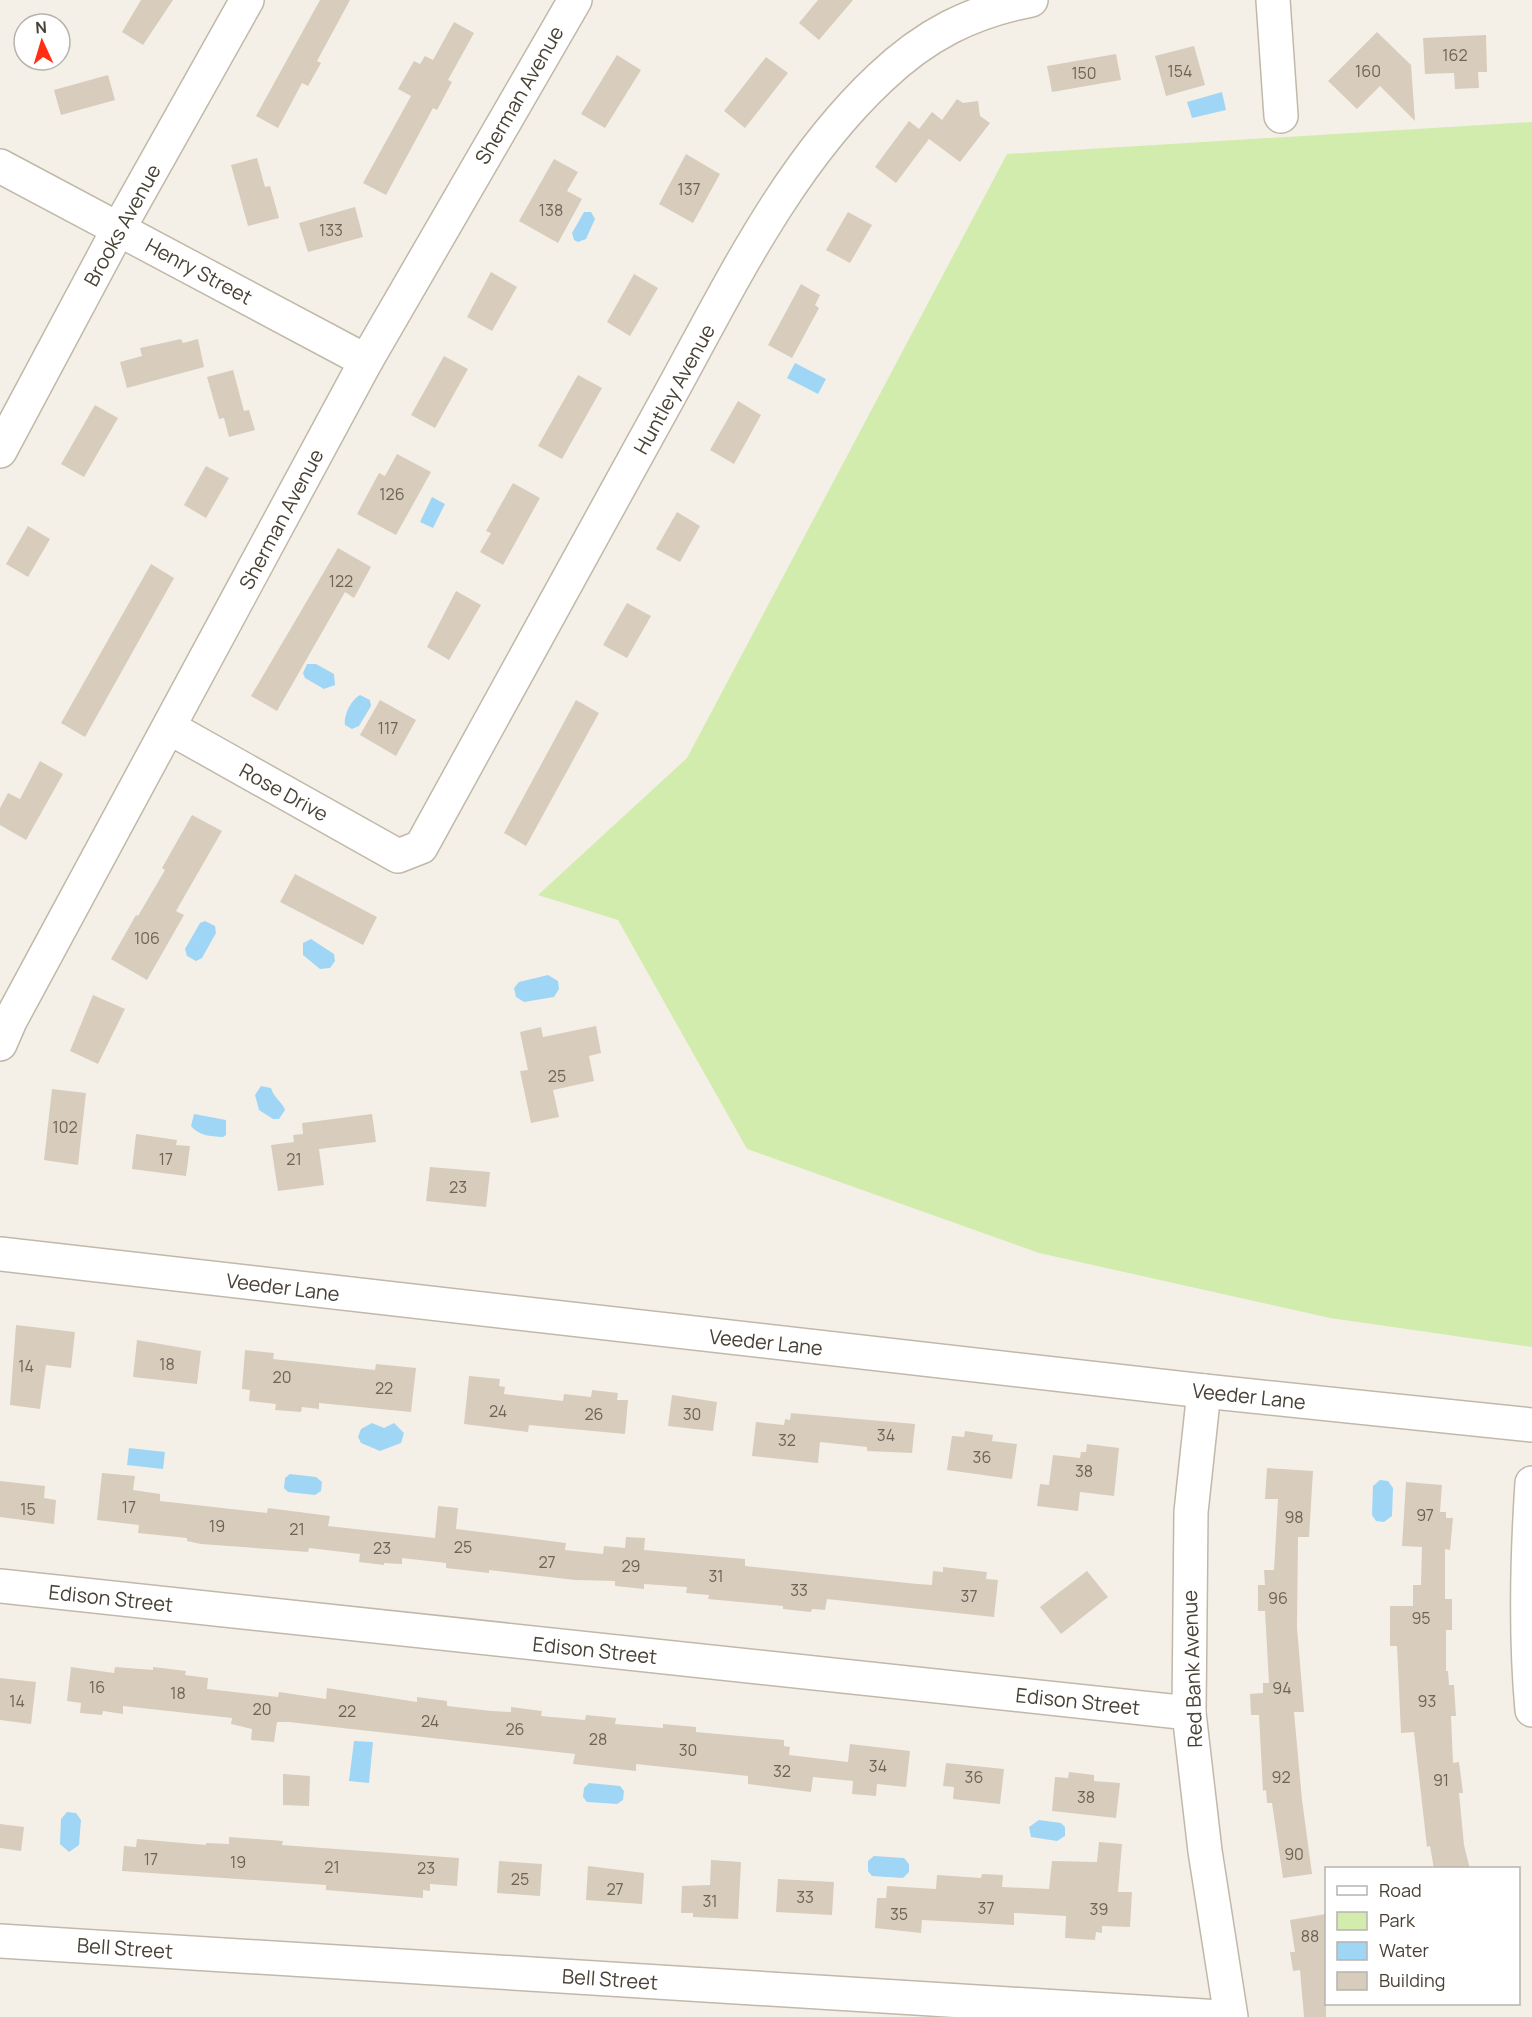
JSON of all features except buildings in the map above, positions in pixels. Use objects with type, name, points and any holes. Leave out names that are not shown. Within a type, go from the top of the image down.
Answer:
[{"type":"street","name":"Brooks Avenue","points":[[0,452],[119,228],[247,0]]},
{"type":"street","name":"Sherman Avenue","points":[[0,1044],[10,1021],[366,361],[575,0]]},
{"type":"street","name":"Huntley Avenue","points":[[398,856],[421,847],[743,263],[808,158],[881,76],[922,44],[959,9],[1031,0]]},
{"type":"street","points":[[1273,0],[1281,116]]},
{"type":"street","name":"Henry Street","points":[[0,166],[366,361]]},
{"type":"street","name":"Rose Drive","points":[[170,728],[398,856]]},
{"type":"street","name":"Veeder Lane","points":[[0,1254],[1204,1391],[1532,1425]]},
{"type":"street","name":"Red Bank Avenue","points":[[1204,1391],[1191,1512],[1189,1713],[1205,1851],[1231,2017]]},
{"type":"street","points":[[1532,1483],[1527,1549],[1527,1654],[1532,1710]]},
{"type":"street","name":"Edison Street","points":[[0,1586],[1189,1713]]},
{"type":"street","name":"Bell Street","points":[[0,1941],[1220,2017]]},
{"type":"green space","points":[[1532,122],[1532,1347],[1330,1318],[1039,1253],[747,1149],[618,920],[538,895],[687,758],[1007,154]]},
{"type":"water","points":[[1222,92],[1226,110],[1192,118],[1187,102]]},
{"type":"water","points":[[584,212],[591,212],[595,219],[586,239],[578,242],[574,240],[572,233]]},
{"type":"water","points":[[795,363],[826,379],[818,394],[787,378]]},
{"type":"water","points":[[432,497],[445,504],[433,528],[420,522]]},
{"type":"water","points":[[307,664],[316,664],[334,674],[335,685],[324,689],[305,678],[303,673]]},
{"type":"water","points":[[360,695],[370,700],[371,706],[359,726],[352,729],[345,725],[345,717],[351,704]]},
{"type":"water","points":[[205,921],[215,926],[216,933],[202,958],[196,961],[187,956],[185,949],[200,923]]},
{"type":"water","points":[[311,939],[334,954],[335,961],[330,968],[320,969],[303,955],[303,943]]},
{"type":"water","points":[[548,975],[558,981],[559,989],[554,997],[524,1002],[516,997],[514,988],[519,982]]},
{"type":"water","points":[[261,1086],[271,1088],[284,1107],[285,1110],[279,1119],[273,1119],[259,1110],[255,1095]]},
{"type":"water","points":[[194,1114],[226,1120],[226,1135],[223,1137],[198,1132],[191,1126]]},
{"type":"water","points":[[372,1423],[384,1428],[394,1423],[404,1433],[401,1443],[380,1451],[361,1443],[358,1437],[361,1429]]},
{"type":"water","points":[[129,1448],[165,1452],[163,1469],[127,1465]]},
{"type":"water","points":[[290,1474],[316,1477],[322,1482],[321,1491],[315,1495],[288,1492],[284,1488],[285,1478]]},
{"type":"water","points":[[1380,1480],[1388,1481],[1393,1488],[1392,1516],[1384,1522],[1376,1521],[1372,1515],[1373,1486]]},
{"type":"water","points":[[354,1741],[373,1742],[369,1783],[349,1781]]},
{"type":"water","points":[[589,1783],[620,1786],[624,1791],[623,1800],[617,1804],[587,1802],[583,1797],[584,1788]]},
{"type":"water","points":[[67,1812],[76,1813],[81,1820],[79,1845],[69,1852],[60,1844],[61,1819]]},
{"type":"water","points":[[1039,1820],[1061,1823],[1065,1827],[1065,1836],[1057,1841],[1031,1837],[1029,1827]]},
{"type":"water","points":[[874,1856],[904,1858],[909,1864],[909,1872],[903,1878],[872,1876],[868,1871],[868,1861]]}]
